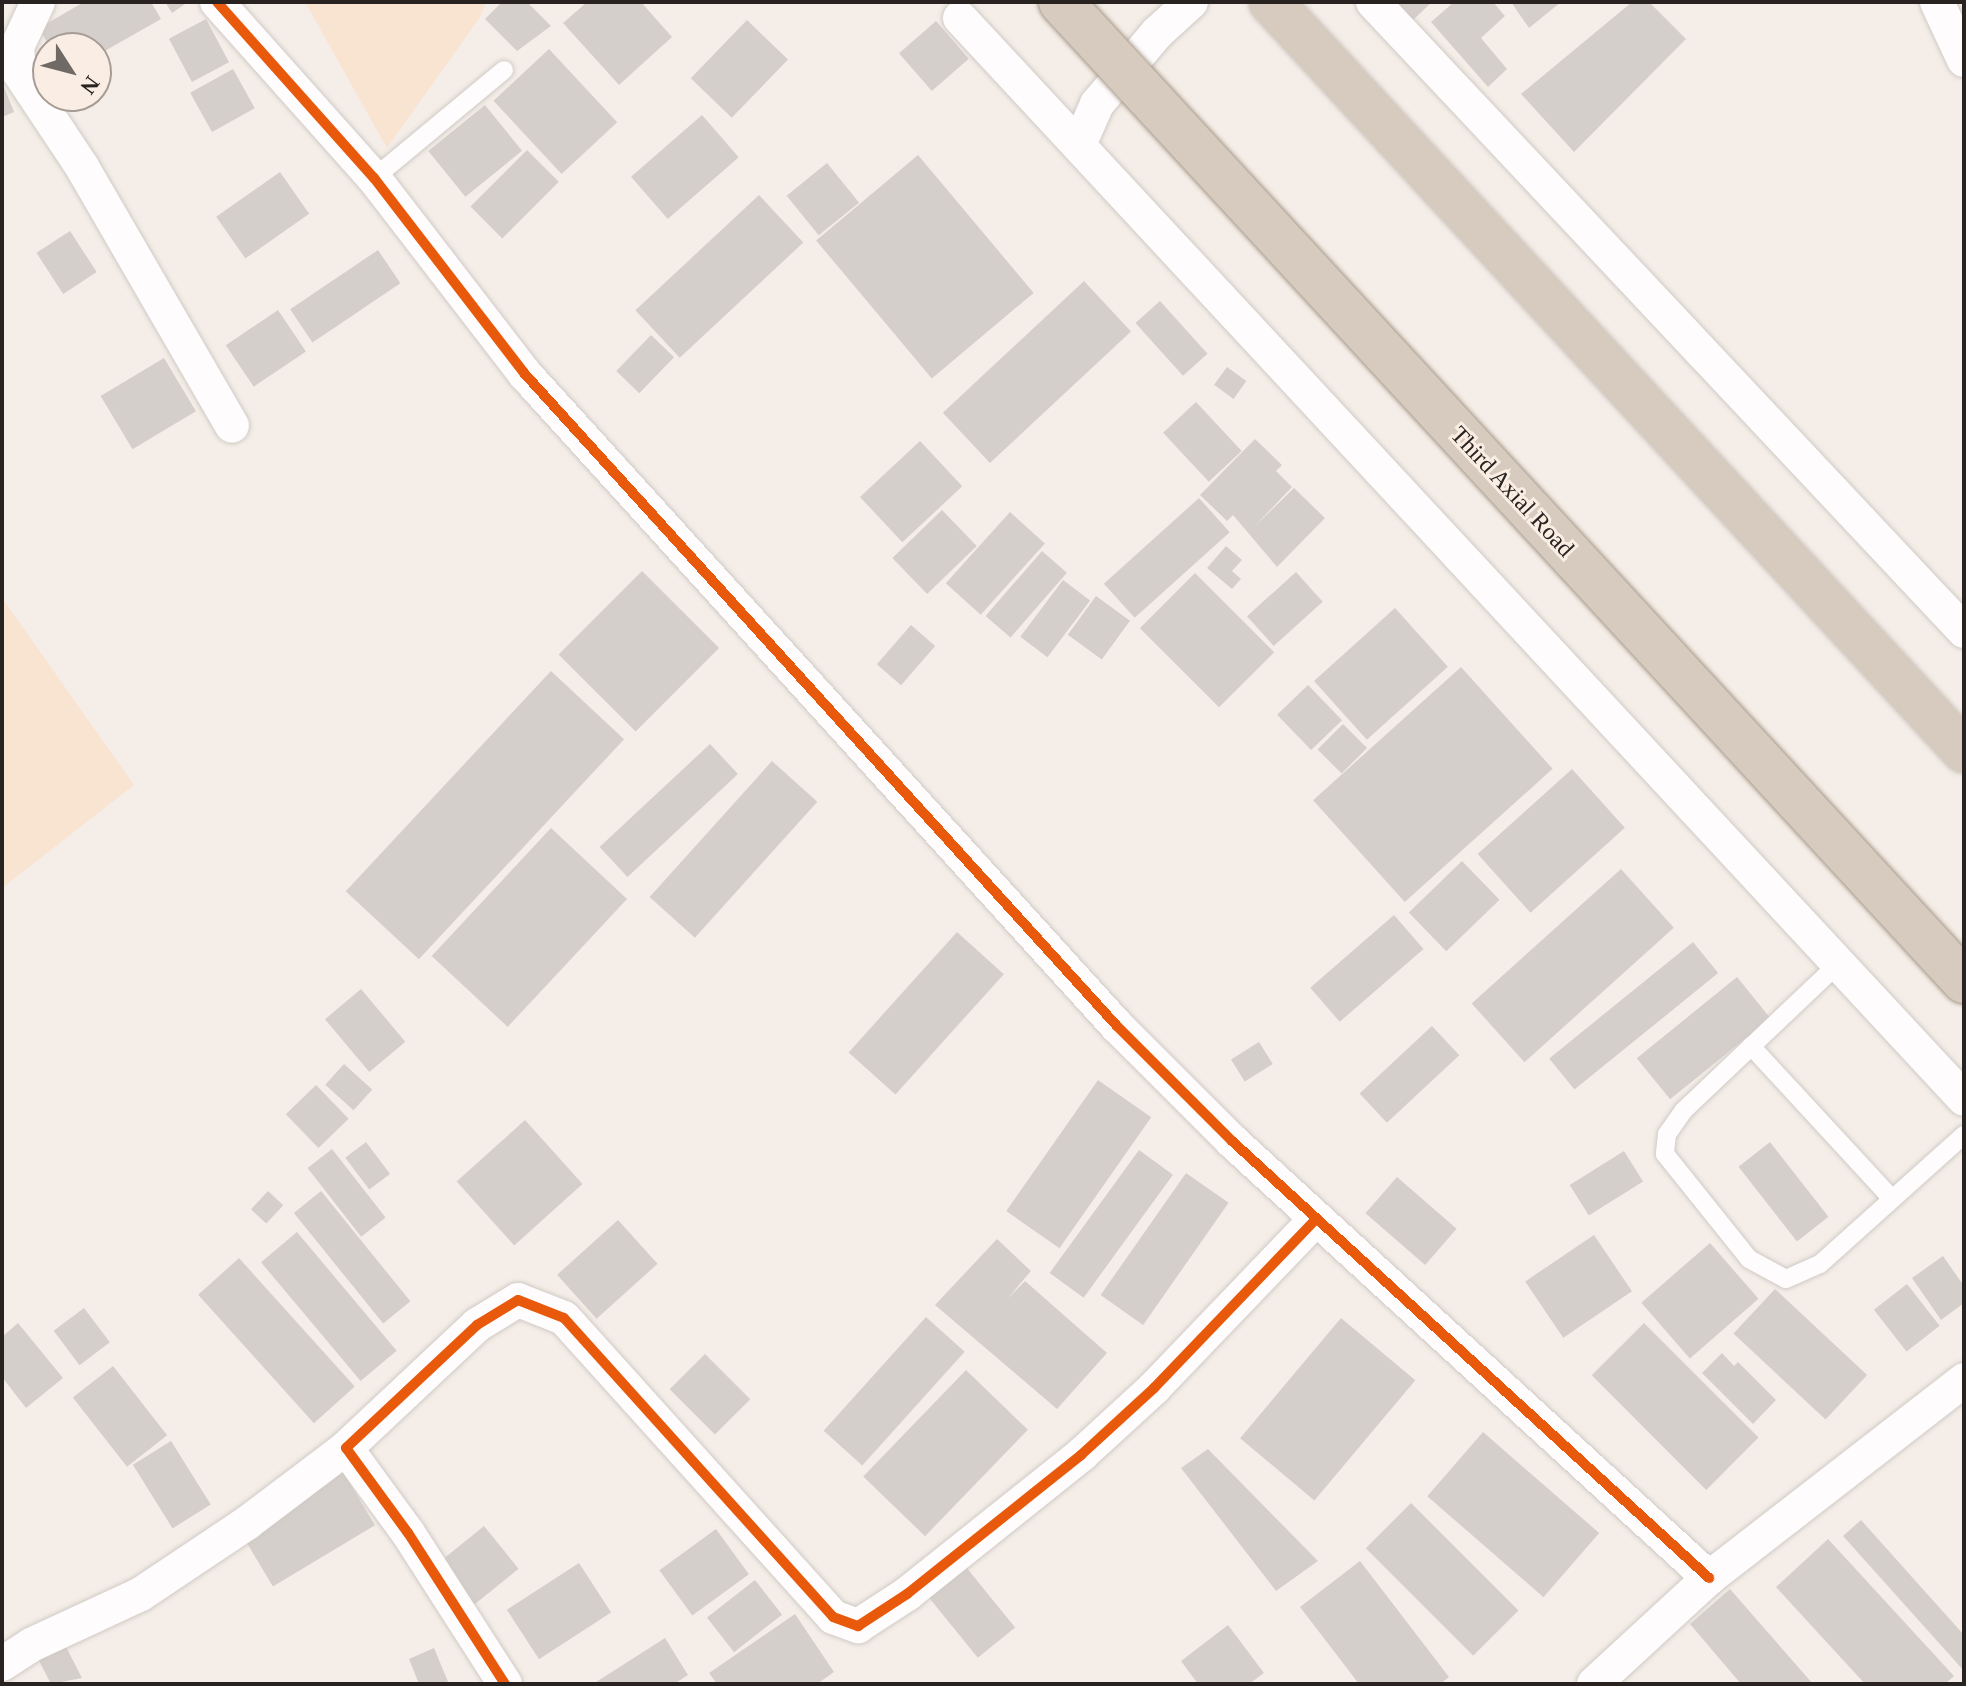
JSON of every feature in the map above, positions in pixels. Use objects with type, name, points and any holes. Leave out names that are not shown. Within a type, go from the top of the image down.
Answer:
[{"type":"highway","name":"Third Axial Road","points":[[1061,2],[1964,981]]},
{"type":"highway","points":[[1271,2],[1964,751]]},
{"type":"street","points":[[38,2],[17,47],[19,72],[82,167],[232,426]]},
{"type":"street","points":[[217,2],[374,178],[524,373],[1117,1026],[1316,1219],[1709,1578]]},
{"type":"street","points":[[1079,145],[1097,104],[1157,33],[1191,2]]},
{"type":"street","points":[[1373,2],[1964,631]]},
{"type":"street","points":[[1937,2],[1964,60]]},
{"type":"street","points":[[960,18],[1964,1099]]},
{"type":"street","points":[[2,1664],[31,1645],[141,1594],[346,1448],[477,1325],[518,1300],[564,1318],[833,1617],[858,1626],[907,1594],[1081,1455],[1154,1388],[1316,1219]]},
{"type":"street","points":[[1594,1684],[1709,1578],[1964,1380]]},
{"type":"street","points":[[346,1448],[373,1482],[505,1684]]},
{"type":"lane","points":[[374,178],[504,70]]},
{"type":"lane","points":[[1838,964],[1684,1110],[1667,1134],[1665,1154],[1749,1259],[1786,1279],[1820,1264],[1964,1135]]},
{"type":"lane","points":[[1751,1046],[1892,1199]]},
{"type":"shaded area","points":[[305,2],[486,2],[480,17],[387,148]]},
{"type":"shaded area","points":[[2,598],[134,785],[2,888]]},
{"type":"building","points":[[84,2],[151,2],[161,19],[112,47],[112,32],[41,32],[39,28]]},
{"type":"building","points":[[165,2],[188,2],[172,13]]},
{"type":"building","points":[[502,2],[527,2],[551,26],[517,51],[485,19]]},
{"type":"building","points":[[587,2],[641,2],[672,37],[619,85],[563,23]]},
{"type":"building","points":[[1397,2],[1432,2],[1413,20]]},
{"type":"building","points":[[1454,2],[1493,2],[1505,16],[1481,38],[1507,69],[1488,87],[1431,22]]},
{"type":"building","points":[[1511,2],[1561,2],[1529,28]]},
{"type":"building","points":[[1632,2],[1649,2],[1686,39],[1574,152],[1521,94]]},
{"type":"building","points":[[206,19],[229,62],[192,82],[169,39]]},
{"type":"building","points":[[747,20],[788,60],[732,118],[691,78]]},
{"type":"building","points":[[936,21],[969,59],[932,91],[899,53]]},
{"type":"building","points":[[549,49],[617,122],[562,174],[493,101]]},
{"type":"building","points":[[233,69],[255,108],[212,132],[190,93]]},
{"type":"building","points":[[2,82],[14,112],[2,117]]},
{"type":"building","points":[[485,105],[522,151],[465,197],[428,151]]},
{"type":"building","points":[[702,115],[739,157],[668,219],[631,177]]},
{"type":"building","points":[[527,150],[559,182],[502,238],[470,207]]},
{"type":"building","points":[[918,155],[1034,293],[932,378],[816,240]]},
{"type":"building","points":[[827,163],[859,203],[819,235],[787,196]]},
{"type":"building","points":[[280,172],[309,214],[245,259],[216,217]]},
{"type":"building","points":[[759,195],[803,243],[680,358],[635,310]]},
{"type":"building","points":[[70,231],[97,272],[63,294],[36,253]]},
{"type":"building","points":[[378,250],[400,283],[312,342],[290,309]]},
{"type":"building","points":[[1084,281],[1131,331],[990,463],[943,413]]},
{"type":"building","points":[[1160,301],[1208,354],[1183,376],[1135,323]]},
{"type":"building","points":[[278,310],[306,351],[254,387],[226,345]]},
{"type":"building","points":[[651,335],[674,357],[639,393],[616,371]]},
{"type":"building","points":[[164,358],[196,411],[133,449],[101,396]]},
{"type":"building","points":[[1227,367],[1246,381],[1233,399],[1214,385]]},
{"type":"building","points":[[1196,402],[1242,451],[1209,482],[1163,433]]},
{"type":"building","points":[[1255,439],[1282,465],[1276,471],[1292,487],[1255,526],[1294,488],[1325,518],[1277,567],[1233,515],[1227,521],[1200,495]]},
{"type":"building","points":[[920,441],[962,486],[902,542],[860,497]]},
{"type":"building","points":[[1199,498],[1230,532],[1135,618],[1104,584]]},
{"type":"building","points":[[942,510],[977,546],[927,594],[892,558]]},
{"type":"building","points":[[1010,512],[1045,543],[981,615],[946,583]]},
{"type":"building","points":[[1226,546],[1242,560],[1232,571],[1241,579],[1232,589],[1207,568]]},
{"type":"building","points":[[1042,551],[1067,573],[1010,638],[986,616]]},
{"type":"building","points":[[642,571],[719,648],[636,732],[559,654]]},
{"type":"building","points":[[1296,572],[1323,602],[1274,646],[1247,616]]},
{"type":"building","points":[[1195,573],[1274,652],[1219,707],[1140,628]]},
{"type":"building","points":[[1063,580],[1090,600],[1047,657],[1020,637]]},
{"type":"building","points":[[1096,596],[1130,621],[1102,660],[1068,635]]},
{"type":"building","points":[[1395,608],[1448,667],[1367,740],[1314,681]]},
{"type":"building","points":[[911,625],[935,646],[901,685],[877,664]]},
{"type":"building","points":[[1461,667],[1553,769],[1405,902],[1313,800]]},
{"type":"building","points":[[551,671],[624,739],[419,959],[346,891]]},
{"type":"building","points":[[1308,685],[1342,720],[1311,750],[1277,715]]},
{"type":"building","points":[[1343,724],[1367,748],[1342,773],[1318,749]]},
{"type":"building","points":[[710,744],[738,774],[628,877],[600,847]]},
{"type":"building","points":[[772,761],[817,802],[695,938],[650,897]]},
{"type":"building","points":[[1572,769],[1625,828],[1530,913],[1478,854]]},
{"type":"building","points":[[551,828],[627,899],[508,1027],[432,956]]},
{"type":"building","points":[[1462,861],[1500,900],[1446,951],[1409,912]]},
{"type":"building","points":[[1621,869],[1674,928],[1524,1062],[1472,1003]]},
{"type":"building","points":[[1394,915],[1424,949],[1340,1022],[1310,988]]},
{"type":"building","points":[[957,932],[1004,974],[895,1095],[849,1052]]},
{"type":"building","points":[[1693,942],[1718,973],[1574,1090],[1549,1058]]},
{"type":"building","points":[[1737,977],[1770,1018],[1670,1099],[1637,1058]]},
{"type":"building","points":[[361,989],[405,1042],[369,1072],[325,1019]]},
{"type":"building","points":[[1432,1026],[1459,1055],[1387,1123],[1360,1094]]},
{"type":"building","points":[[1259,1042],[1273,1064],[1245,1082],[1231,1059]]},
{"type":"building","points":[[344,1064],[372,1089],[354,1110],[325,1085]]},
{"type":"building","points":[[1098,1080],[1151,1117],[1059,1248],[1006,1211]]},
{"type":"building","points":[[316,1085],[349,1119],[318,1148],[286,1114]]},
{"type":"building","points":[[525,1120],[583,1184],[514,1245],[457,1182]]},
{"type":"building","points":[[366,1142],[390,1174],[369,1190],[345,1158]]},
{"type":"building","points":[[1770,1142],[1828,1217],[1797,1241],[1738,1167]]},
{"type":"building","points":[[332,1149],[386,1218],[361,1237],[308,1168]]},
{"type":"building","points":[[1139,1150],[1173,1175],[1084,1298],[1050,1273]]},
{"type":"building","points":[[1624,1151],[1643,1182],[1589,1215],[1570,1185]]},
{"type":"building","points":[[1186,1173],[1229,1203],[1143,1325],[1101,1295]]},
{"type":"building","points":[[1397,1177],[1457,1229],[1425,1265],[1366,1213]]},
{"type":"building","points":[[268,1191],[283,1205],[266,1224],[251,1209]]},
{"type":"building","points":[[321,1191],[410,1301],[383,1323],[294,1213]]},
{"type":"building","points":[[618,1220],[657,1264],[597,1319],[557,1275]]},
{"type":"building","points":[[297,1232],[397,1351],[361,1381],[261,1262]]},
{"type":"building","points":[[1594,1235],[1632,1291],[1563,1338],[1525,1281]]},
{"type":"building","points":[[997,1239],[1031,1271],[1008,1298],[1025,1281],[1107,1353],[1057,1409],[935,1305]]},
{"type":"building","points":[[1710,1243],[1759,1299],[1690,1359],[1641,1303]]},
{"type":"building","points":[[1943,1256],[1964,1286],[1964,1303],[1941,1320],[1912,1278]]},
{"type":"building","points":[[239,1258],[355,1387],[314,1423],[198,1295]]},
{"type":"building","points":[[1907,1284],[1940,1326],[1907,1352],[1874,1310]]},
{"type":"building","points":[[1775,1289],[1867,1375],[1826,1420],[1733,1334]]},
{"type":"building","points":[[84,1308],[110,1342],[80,1365],[54,1331]]},
{"type":"building","points":[[926,1317],[965,1352],[862,1465],[824,1431]]},
{"type":"building","points":[[1341,1318],[1415,1380],[1314,1501],[1240,1438]]},
{"type":"building","points":[[18,1323],[63,1378],[26,1408],[2,1377],[2,1337]]},
{"type":"building","points":[[1644,1323],[1759,1438],[1706,1490],[1592,1375]]},
{"type":"building","points":[[1722,1353],[1734,1366],[1738,1362],[1776,1400],[1753,1424],[1702,1373]]},
{"type":"building","points":[[705,1354],[750,1399],[715,1435],[670,1389]]},
{"type":"building","points":[[113,1366],[167,1435],[127,1467],[73,1397]]},
{"type":"building","points":[[966,1370],[1028,1430],[925,1536],[863,1476]]},
{"type":"building","points":[[1483,1432],[1599,1533],[1543,1597],[1427,1496]]},
{"type":"building","points":[[171,1441],[211,1505],[173,1528],[133,1465]]},
{"type":"building","points":[[1208,1449],[1318,1561],[1276,1591],[1181,1468]]},
{"type":"building","points":[[343,1472],[375,1525],[273,1586],[241,1533]]},
{"type":"building","points":[[1411,1503],[1518,1610],[1473,1656],[1366,1548]]},
{"type":"building","points":[[1861,1520],[1964,1635],[1964,1671],[1843,1536]]},
{"type":"building","points":[[484,1526],[519,1569],[474,1605],[439,1563]]},
{"type":"building","points":[[716,1529],[749,1574],[692,1615],[659,1570]]},
{"type":"building","points":[[1828,1539],[1954,1676],[1945,1684],[1865,1684],[1776,1587]]},
{"type":"building","points":[[1360,1561],[1449,1677],[1440,1684],[1359,1684],[1300,1607]]},
{"type":"building","points":[[579,1563],[611,1612],[539,1659],[507,1610]]},
{"type":"building","points":[[966,1567],[1015,1628],[978,1658],[929,1597]]},
{"type":"building","points":[[755,1580],[782,1615],[734,1652],[707,1618]]},
{"type":"building","points":[[1730,1589],[1813,1684],[1741,1684],[1690,1624]]},
{"type":"building","points":[[795,1614],[834,1672],[817,1684],[717,1684],[709,1673]]},
{"type":"building","points":[[1228,1625],[1264,1673],[1249,1684],[1198,1684],[1181,1661]]},
{"type":"building","points":[[61,1637],[82,1678],[51,1684],[34,1651]]},
{"type":"building","points":[[665,1638],[688,1675],[674,1684],[593,1684]]},
{"type":"building","points":[[434,1648],[449,1684],[419,1684],[409,1659]]},
{"type":"cycle path","points":[[217,2],[374,178],[524,373],[1117,1026],[1232,1141],[1709,1578]]},
{"type":"cycle path","points":[[505,1684],[408,1533],[346,1448],[477,1325],[518,1300],[564,1318],[833,1617],[858,1626],[907,1594],[1081,1455],[1154,1388],[1316,1219]]}]
